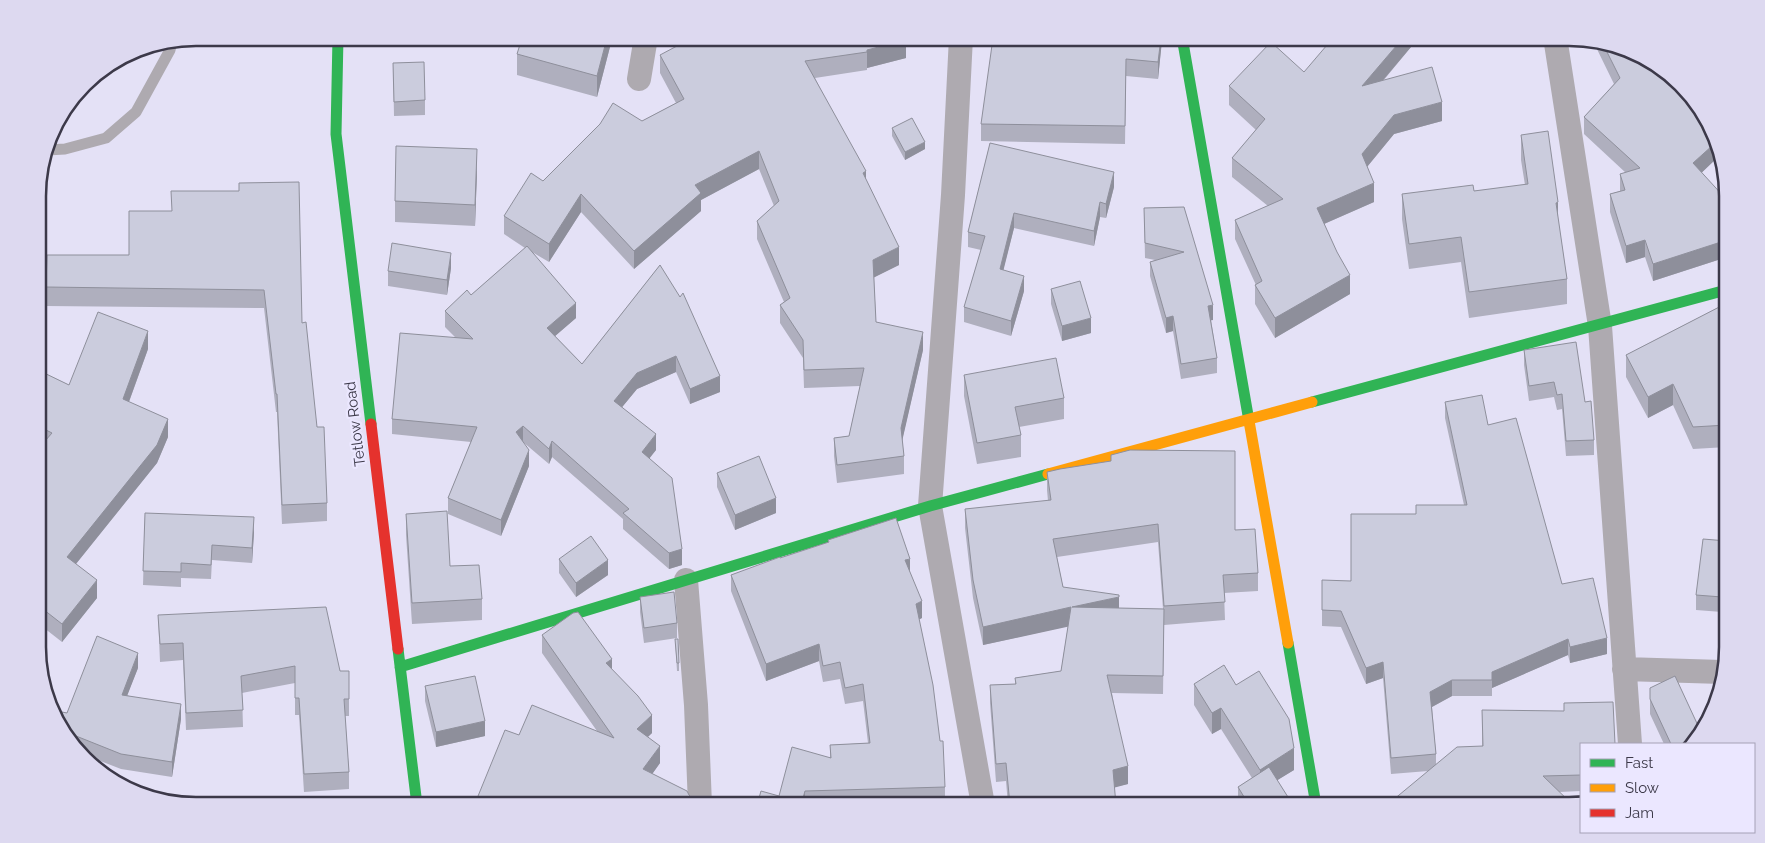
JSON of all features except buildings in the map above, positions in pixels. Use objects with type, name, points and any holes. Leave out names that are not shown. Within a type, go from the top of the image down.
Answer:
[{"type":"street","points":[[961,46],[953,195],[930,506],[981,796]]},
{"type":"street","points":[[1183,46],[1314,796]]},
{"type":"street","points":[[1556,46],[1600,326],[1630,743]]},
{"type":"street","name":"Tetlow Road","points":[[338,47],[336,134],[416,797]]},
{"type":"street","points":[[638,79],[644,47]]},
{"type":"street","points":[[400,667],[930,506],[1600,326],[1719,292]]},
{"type":"street","points":[[686,580],[696,705],[700,797]]},
{"type":"street","points":[[1624,669],[1716,672]]},
{"type":"lane","points":[[54,150],[65,149],[106,138],[136,112],[168,49]]},
{"type":"traffic: fast","points":[[1184,46],[1249,421]]},
{"type":"traffic: fast","points":[[338,47],[336,134],[371,424]]},
{"type":"traffic: fast","points":[[1312,402],[1719,292]]},
{"type":"traffic: fast","points":[[400,667],[930,506],[1048,474]]},
{"type":"traffic: fast","points":[[1288,643],[1314,796]]},
{"type":"traffic: fast","points":[[398,649],[416,797]]},
{"type":"traffic: slow","points":[[1048,474],[1312,402]]},
{"type":"traffic: slow","points":[[1249,421],[1288,643]]},
{"type":"traffic: jam","points":[[371,424],[398,649]]}]
